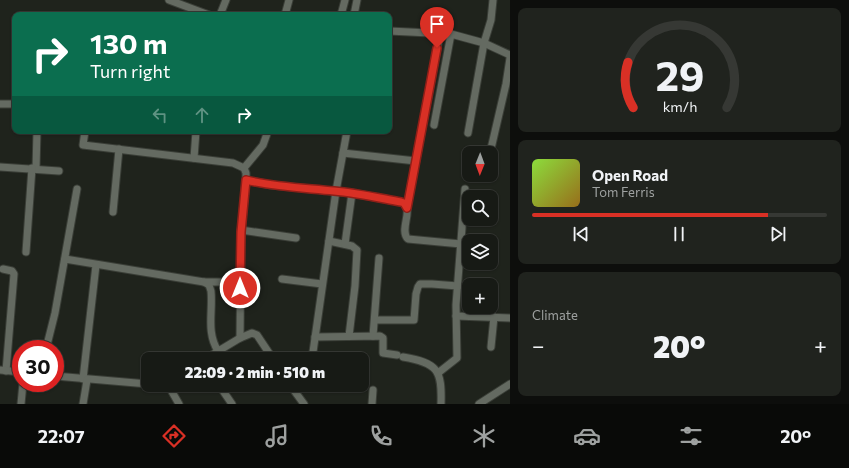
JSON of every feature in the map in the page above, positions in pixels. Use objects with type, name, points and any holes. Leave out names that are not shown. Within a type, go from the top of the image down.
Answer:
[{"type":"street","points":[[169,0],[201,12]]},
{"type":"street","points":[[221,12],[226,0]]},
{"type":"street","points":[[286,12],[290,0]]},
{"type":"street","points":[[342,12],[345,0]]},
{"type":"street","points":[[355,12],[357,0]]},
{"type":"street","points":[[468,133],[484,43],[491,20],[493,0]]},
{"type":"street","points":[[392,31],[451,34],[484,43],[510,56],[504,92],[492,146]]},
{"type":"street","points":[[440,33],[407,208],[404,234],[408,239],[461,244]]},
{"type":"street","points":[[434,125],[451,34]]},
{"type":"street","points":[[0,104],[12,104]]},
{"type":"street","points":[[26,252],[37,134]]},
{"type":"street","points":[[85,134],[83,144],[233,163],[244,168],[246,180],[241,230],[240,338]]},
{"type":"street","points":[[194,158],[196,134]]},
{"type":"street","points":[[244,168],[263,145],[267,134]]},
{"type":"street","points":[[313,352],[336,191],[346,134]]},
{"type":"street","points":[[113,212],[119,149]]},
{"type":"street","points":[[343,153],[416,161]]},
{"type":"street","points":[[0,167],[59,171]]},
{"type":"street","points":[[246,180],[271,185],[352,193],[401,202],[404,203],[407,208]]},
{"type":"street","points":[[48,340],[55,313],[77,189]]},
{"type":"street","points":[[438,372],[457,358],[456,316],[465,189]]},
{"type":"street","points":[[345,244],[352,193]]},
{"type":"street","points":[[241,230],[296,238]]},
{"type":"street","points":[[329,241],[356,248],[357,252],[355,286],[349,336]]},
{"type":"street","points":[[373,336],[379,258]]},
{"type":"street","points":[[65,259],[204,282],[240,282]]},
{"type":"street","points":[[83,404],[96,264]]},
{"type":"street","points":[[3,269],[12,271],[14,274],[3,371]]},
{"type":"street","points":[[282,279],[322,284]]},
{"type":"street","points":[[204,282],[209,285],[211,291],[210,327],[213,343],[218,351],[249,333],[255,334],[268,352]]},
{"type":"street","points":[[375,320],[414,320],[416,294],[420,284],[458,286]]},
{"type":"street","points":[[456,316],[510,318]]},
{"type":"street","points":[[491,347],[494,317]]},
{"type":"street","points":[[315,337],[382,337],[383,353],[427,363],[438,372],[442,384],[441,404]]},
{"type":"street","points":[[64,377],[141,383]]},
{"type":"street","points":[[479,404],[510,384]]},
{"type":"street","points":[[372,404],[373,390]]},
{"type":"street","points":[[21,404],[22,392]]},
{"type":"street","points":[[173,392],[179,404]]},
{"type":"street","points":[[224,392],[232,404]]},
{"type":"street","points":[[295,392],[304,404]]},
{"type":"route","points":[[240,288],[240,244],[246,180],[271,185],[336,191],[370,196],[401,202],[404,203],[407,208],[437,48]]}]
